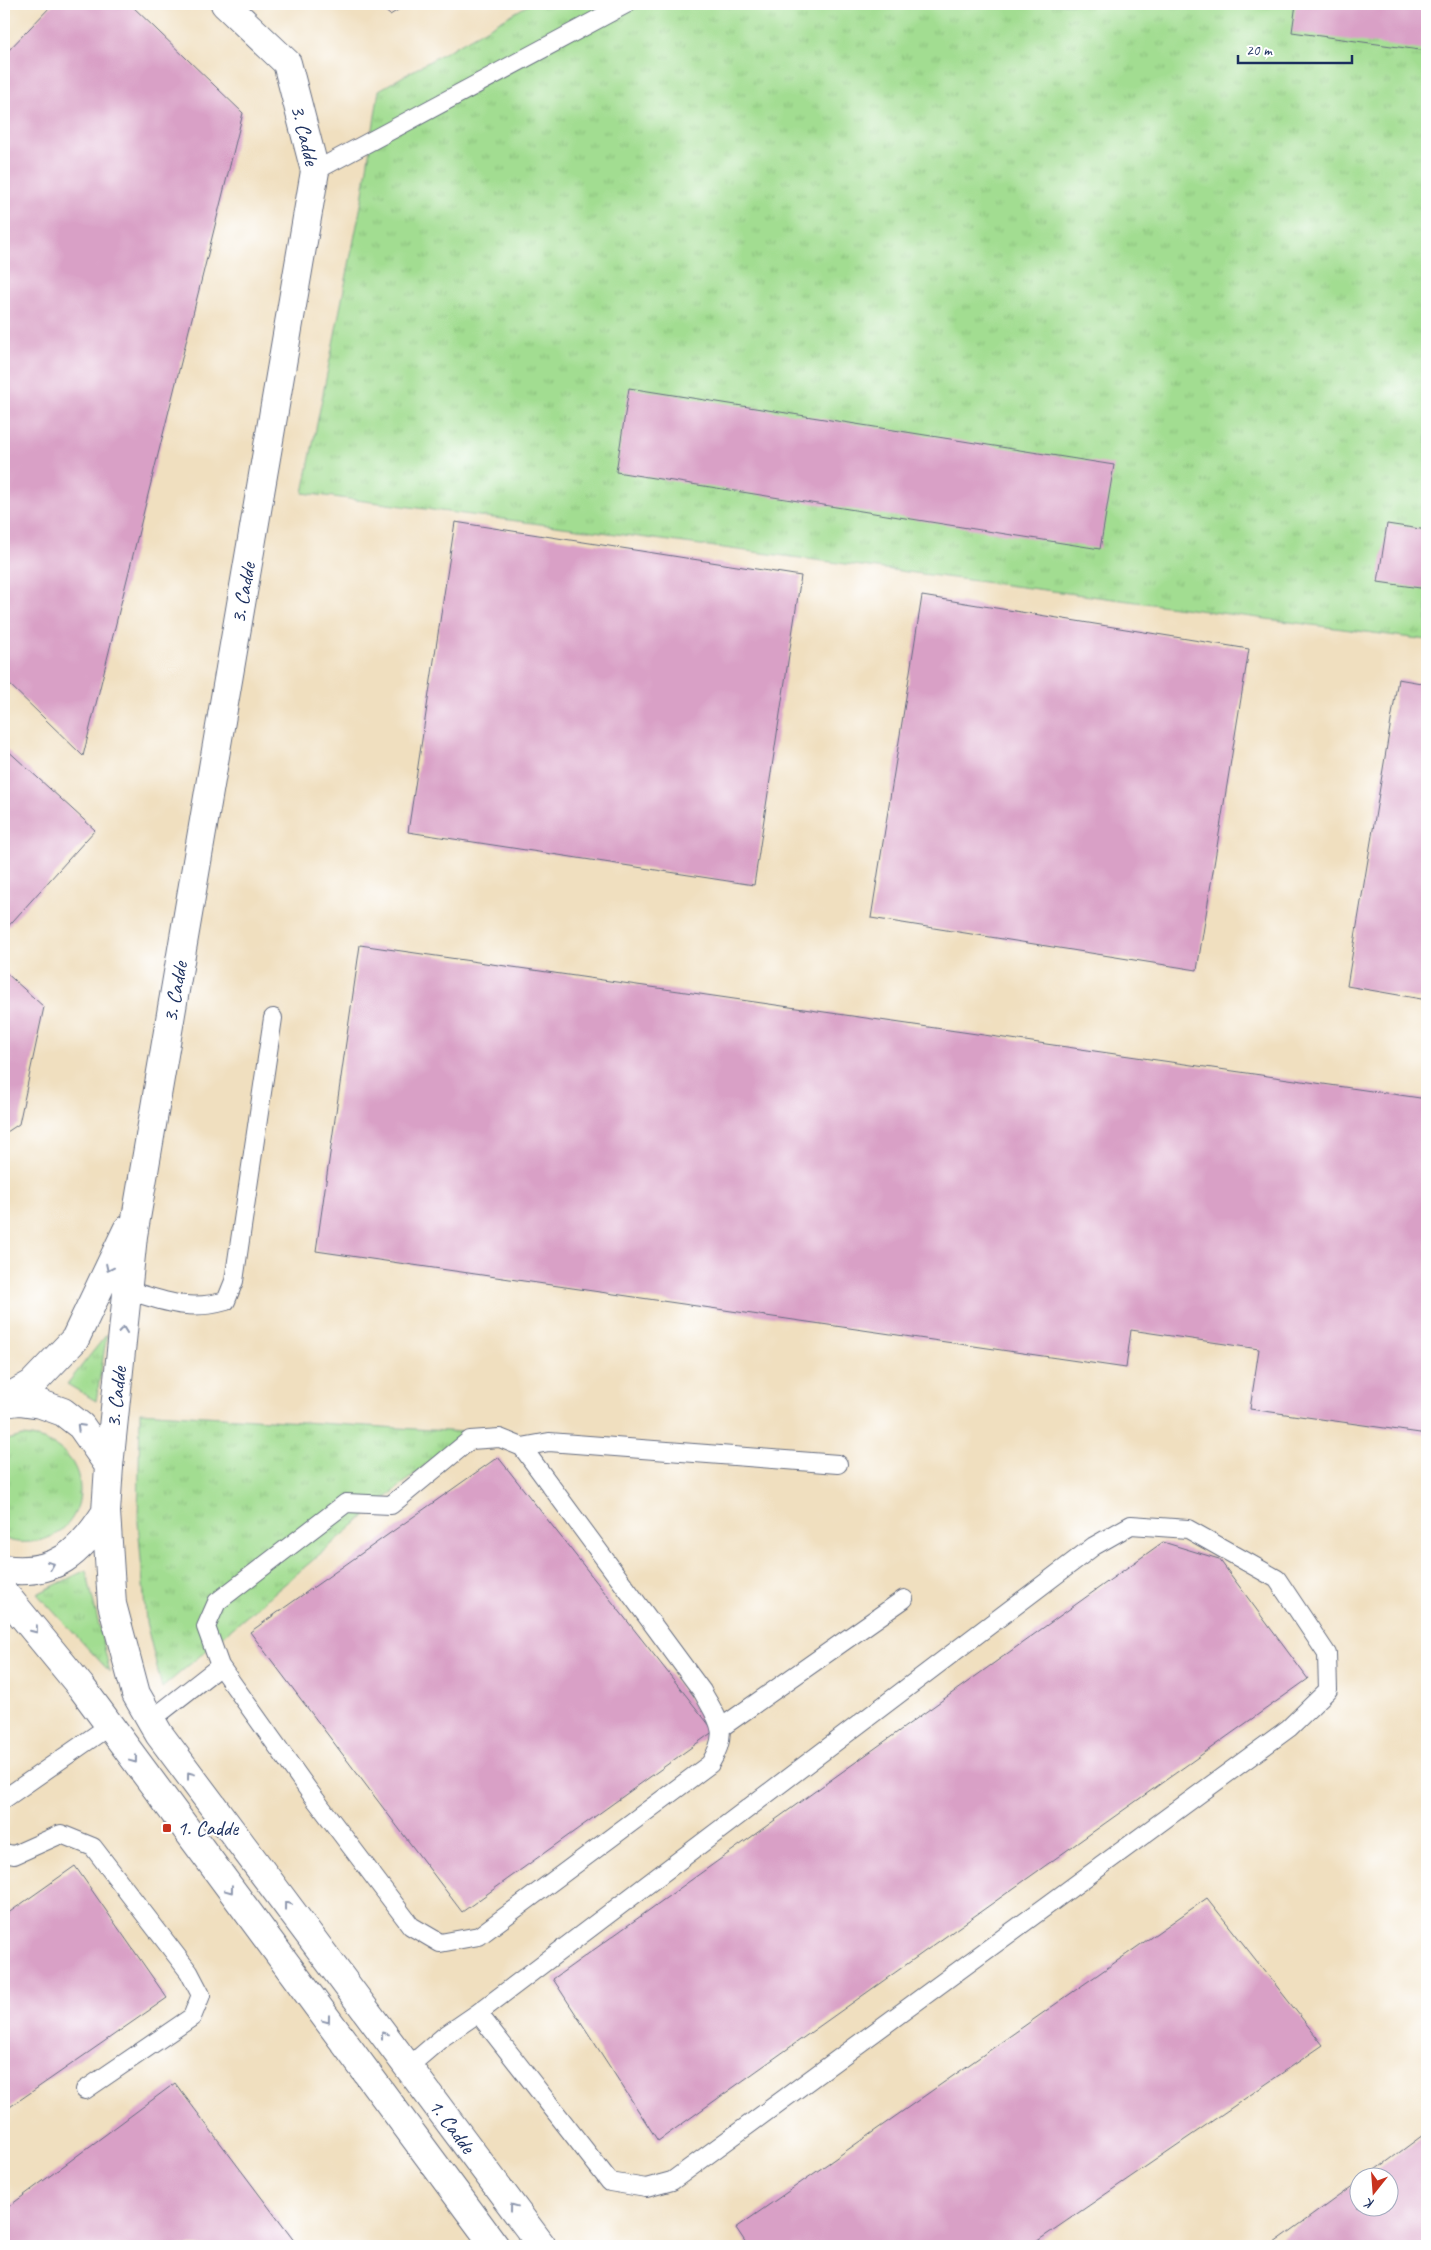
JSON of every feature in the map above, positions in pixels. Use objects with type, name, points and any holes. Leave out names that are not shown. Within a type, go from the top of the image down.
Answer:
[{"type":"street","name":"3. Cadde","points":[[106,1512],[127,1290],[138,1209],[315,172],[287,63],[225,4]]},
{"type":"street","name":"3. Cadde","points":[[4,1402],[32,1384],[75,1338],[138,1209]]},
{"type":"street","points":[[4,1402],[19,1401],[41,1404],[63,1412],[81,1426],[109,1466]]},
{"type":"street","points":[[4,1569],[24,1572],[49,1567],[72,1555],[90,1536],[106,1512]]},
{"type":"street","name":"1. Cadde","points":[[106,1512],[112,1604],[136,1694],[159,1734],[542,2246]]},
{"type":"street","name":"1. Cadde","points":[[4,1593],[82,1688],[495,2246]]},
{"type":"lane","points":[[315,172],[626,4]]},
{"type":"lane","points":[[127,1290],[181,1305],[205,1307],[226,1301],[234,1281],[273,1018]]},
{"type":"lane","points":[[500,1438],[522,1447],[702,1691],[722,1727],[719,1749],[710,1764],[479,1936],[440,1943],[412,1926],[309,1792],[220,1666],[206,1627],[217,1602],[346,1503],[391,1505],[470,1440],[500,1438]]},
{"type":"lane","points":[[522,1447],[549,1442],[838,1464]]},
{"type":"lane","points":[[408,2068],[443,2037],[478,2013],[1094,1546],[1131,1525],[1188,1529],[1276,1579],[1327,1654],[1328,1690],[1289,1728],[672,2181],[646,2188],[610,2182],[478,2013]]},
{"type":"lane","points":[[722,1727],[904,1599]]},
{"type":"lane","points":[[151,1720],[220,1666]]},
{"type":"lane","points":[[4,1799],[109,1726]]},
{"type":"lane","points":[[4,1853],[14,1855],[61,1834],[93,1847],[188,1972],[201,1995],[192,2017],[85,2090]]},
{"type":"green space","points":[[530,4],[1427,4],[1427,640],[303,493],[362,200],[379,90]]},
{"type":"green space","points":[[107,1334],[96,1401],[67,1384]]},
{"type":"green space","points":[[140,1412],[464,1432],[162,1688],[146,1622],[138,1522]]},
{"type":"green space","points":[[22,1436],[47,1441],[65,1454],[76,1470],[80,1489],[77,1507],[68,1524],[52,1536],[30,1542],[13,1541],[4,1538],[4,1441]]},
{"type":"green space","points":[[86,1570],[110,1672],[37,1594]]},
{"type":"building","points":[[53,4],[130,4],[243,113],[83,756],[4,679],[4,55]]},
{"type":"building","points":[[377,4],[408,4],[390,15]]},
{"type":"building","points":[[1296,4],[1427,4],[1427,51],[1292,32]]},
{"type":"building","points":[[629,388],[1114,465],[1100,549],[616,472]]},
{"type":"building","points":[[455,522],[801,576],[754,885],[408,832]]},
{"type":"building","points":[[1387,524],[1427,530],[1427,589],[1378,582]]},
{"type":"building","points":[[922,596],[1249,649],[1197,970],[871,918]]},
{"type":"building","points":[[1398,679],[1427,684],[1427,1000],[1347,986]]},
{"type":"building","points":[[4,747],[95,830],[4,931]]},
{"type":"building","points":[[360,945],[1427,1099],[1427,1434],[1250,1409],[1259,1349],[1131,1330],[1126,1368],[316,1251]]},
{"type":"building","points":[[4,971],[44,1007],[19,1124],[4,1134]]},
{"type":"building","points":[[498,1457],[714,1731],[462,1912],[250,1632]]},
{"type":"building","points":[[1163,1542],[1219,1559],[1308,1679],[658,2141],[553,1979]]},
{"type":"building","points":[[75,1866],[167,1998],[4,2111],[4,1916]]},
{"type":"building","points":[[1207,1898],[1323,2045],[1030,2246],[748,2246],[736,2228]]},
{"type":"building","points":[[175,2083],[298,2246],[4,2246],[4,2210]]},
{"type":"building","points":[[1427,2132],[1427,2246],[1270,2246],[1348,2189],[1348,2218],[1398,2218],[1398,2168],[1378,2168]]},
{"type":"place","name":"1. Cadde","points":[[167,1828]]}]
